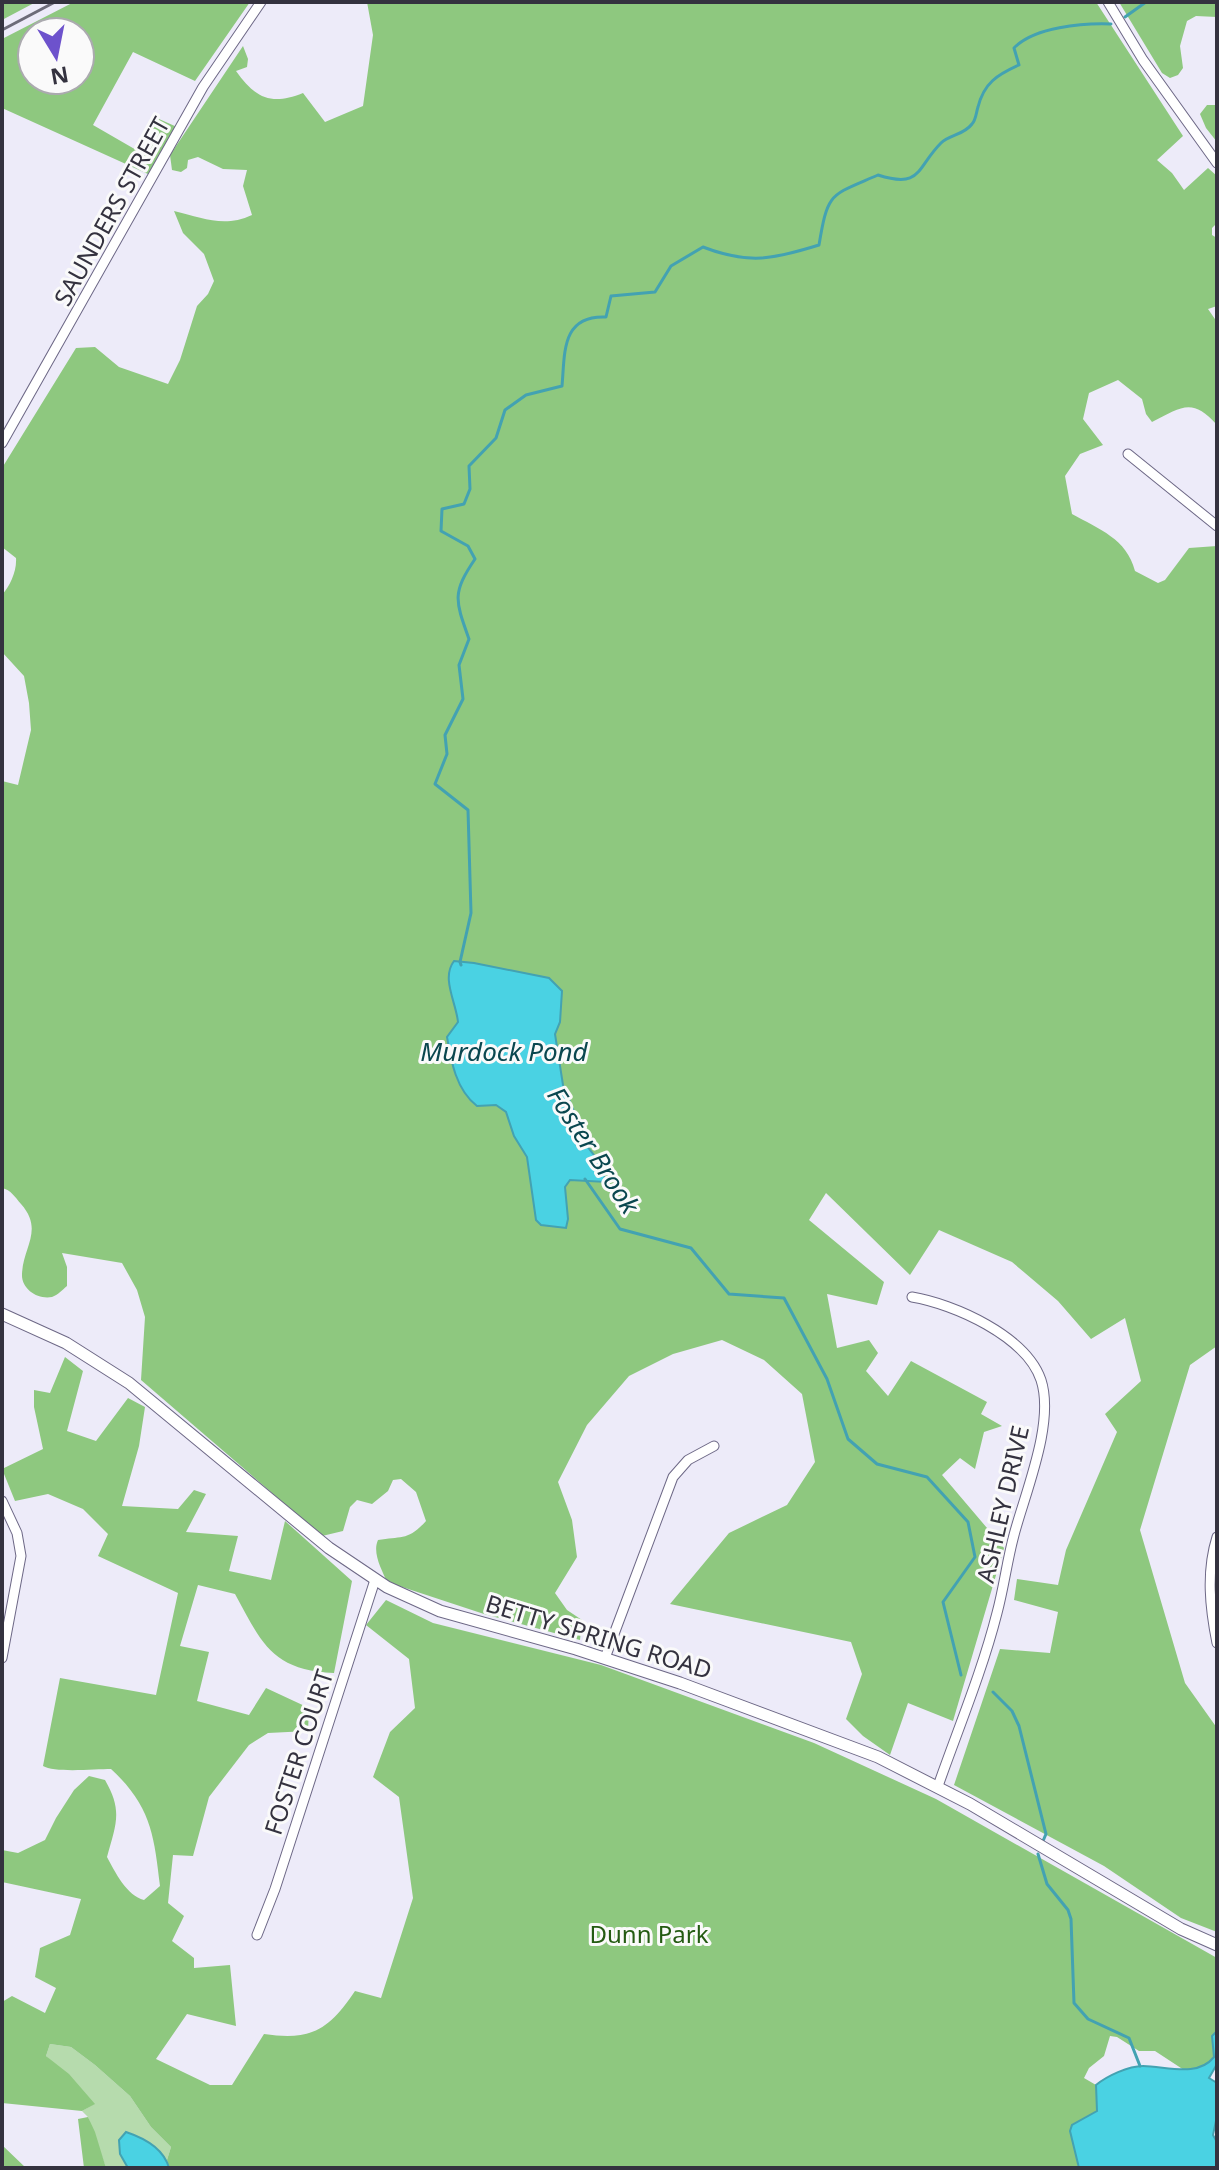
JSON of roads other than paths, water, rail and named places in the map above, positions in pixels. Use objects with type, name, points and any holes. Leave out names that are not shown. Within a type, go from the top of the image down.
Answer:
[{"type":"street","name":"SAUNDERS STREET","points":[[2,443],[203,87],[261,2]]},
{"type":"street","points":[[1108,2],[1143,60],[1217,163]]},
{"type":"street","points":[[1128,454],[1217,526]]},
{"type":"street","name":"ASHLEY DRIVE","points":[[912,1297],[934,1301],[961,1312],[1005,1338],[1035,1369],[1043,1391],[1040,1440],[1014,1536],[998,1612],[938,1786]]},
{"type":"street","name":"BETTY SPRING ROAD","points":[[2,1314],[66,1343],[129,1383],[322,1543],[375,1580],[440,1611],[605,1658],[805,1728],[886,1761],[938,1786],[1181,1929],[1217,1945]]},
{"type":"street","points":[[605,1658],[673,1477],[688,1460],[714,1446]]},
{"type":"street","points":[[2,1501],[17,1533],[21,1556],[2,1658]]},
{"type":"street","points":[[1217,1537],[1210,1581],[1212,1621],[1217,1643]]},
{"type":"street","name":"FOSTER COURT","points":[[257,1935],[275,1889],[375,1580]]},
{"type":"water","name":"Murdock Pond","points":[[454,961],[549,978],[562,991],[560,1022],[555,1034],[563,1085],[575,1114],[577,1133],[600,1163],[606,1182],[570,1180],[565,1187],[566,1228],[541,1225],[536,1220],[527,1157],[514,1136],[506,1112],[496,1105],[477,1106],[459,1083],[447,1037],[458,1022],[449,982]]},
{"type":"water","points":[[1217,2031],[1217,2064],[1209,2078],[1217,2083],[1217,2116],[1213,2135],[1217,2142],[1217,2168],[1079,2168],[1070,2131],[1072,2125],[1097,2111],[1096,2085],[1118,2072],[1137,2066],[1199,2067],[1214,2057],[1212,2036]]},
{"type":"water","points":[[126,2132],[152,2145],[163,2155],[169,2168],[128,2168],[120,2154],[119,2140]]},
{"type":"waterway","name":"Foster Brook","points":[[1125,17],[1146,2]]},
{"type":"waterway","name":"Foster Brook","points":[[461,965],[471,913],[468,810],[435,784],[447,754],[445,735],[463,699],[459,665],[469,639],[458,597],[462,580],[475,559],[468,546],[441,531],[442,509],[464,504],[470,489],[469,466],[496,438],[505,410],[526,395],[562,386],[568,338],[581,322],[606,317],[611,296],[655,292],[671,266],[703,247],[734,256],[761,258],[819,245],[825,214],[841,192],[878,175],[892,179],[911,178],[941,143],[969,128],[988,86],[998,76],[1019,65],[1014,48],[1023,41],[1060,28],[1111,24]]},
{"type":"waterway","name":"Foster Brook","points":[[585,1179],[620,1229],[691,1248],[729,1294],[784,1298],[827,1379],[848,1439],[877,1464],[927,1477],[968,1522],[975,1557],[943,1602],[961,1675]]},
{"type":"waterway","name":"Foster Brook","points":[[993,1692],[1012,1711],[1019,1726],[1046,1834],[1043,1841]]},
{"type":"waterway","name":"Foster Brook","points":[[1038,1854],[1047,1884],[1068,1910],[1071,1919],[1074,2003],[1088,2019],[1129,2038],[1140,2066]]},
{"type":"railway","points":[[2,30],[55,2]]},
{"type":"park label","name":"Dunn Park","points":[[649,1933]]}]
